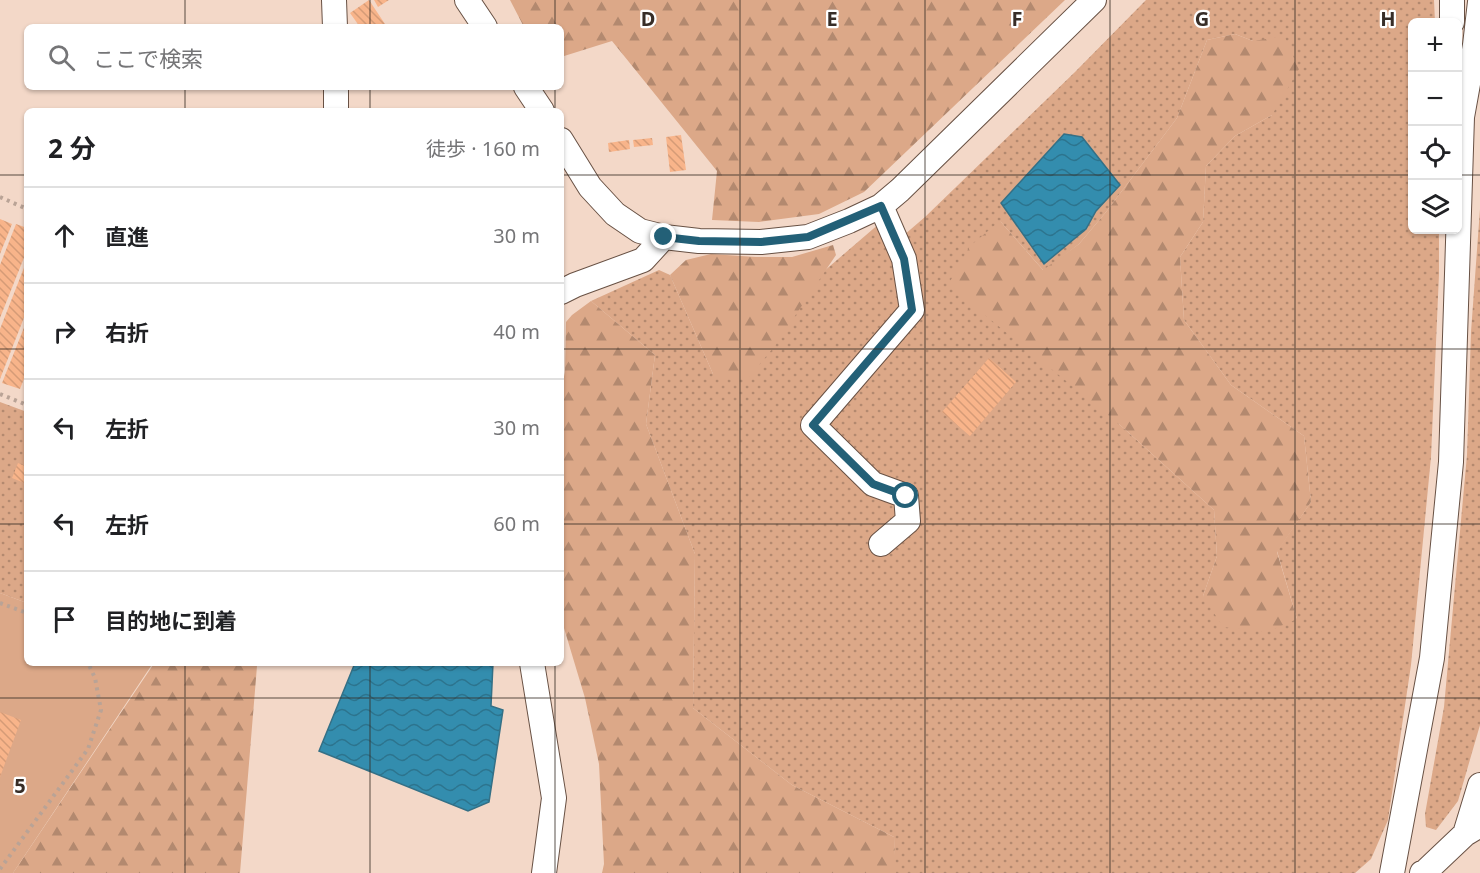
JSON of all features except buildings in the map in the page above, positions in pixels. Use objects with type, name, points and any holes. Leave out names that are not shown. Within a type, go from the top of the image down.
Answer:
[{"type":"street","points":[[334,0],[335,24]]},
{"type":"street","points":[[467,0],[483,24]]},
{"type":"street","points":[[564,145],[590,187],[615,214],[640,231],[664,237],[699,241],[761,242],[808,237],[881,206],[1094,0]]},
{"type":"street","points":[[1452,0],[1452,18]]},
{"type":"street","points":[[1462,117],[1480,2]]},
{"type":"street","points":[[336,90],[336,108]]},
{"type":"street","points":[[528,90],[540,108]]},
{"type":"street","points":[[1392,873],[1432,658],[1451,462],[1462,126]]},
{"type":"street","points":[[881,206],[904,259],[912,310],[813,425],[873,484],[906,496],[908,521],[882,544]]},
{"type":"street","points":[[564,290],[643,260],[664,237]]},
{"type":"street","points":[[532,666],[554,798],[544,873]]},
{"type":"street","points":[[1422,873],[1473,829],[1480,785]]},
{"type":"path","points":[[0,197],[24,208]]},
{"type":"path","points":[[0,394],[24,404]]},
{"type":"path","points":[[0,603],[24,612]]},
{"type":"path","points":[[0,869],[88,749],[101,710],[95,678],[89,666]]},
{"type":"green space","points":[[510,0],[1065,0],[864,192],[819,214],[759,222],[712,220],[717,171],[612,41],[564,56],[564,24],[522,24]]},
{"type":"green space","points":[[1146,0],[1434,0],[1435,18],[1408,18],[1408,234],[1439,234],[1431,457],[1411,665],[1388,820],[1371,859],[1355,873],[895,873],[894,837],[792,785],[693,708],[695,554],[646,424],[655,355],[591,301],[659,270],[670,275],[713,374],[823,272],[880,223],[904,235]],"holes":[[[1235,34],[1253,41],[1272,115],[1235,136],[1206,166],[1203,222],[1180,257],[1184,320],[1231,385],[1304,436],[1311,502],[1277,551],[1297,619],[1203,596],[1217,556],[1214,510],[1119,424],[1000,221],[1044,271],[1079,244],[1177,118],[1207,40]]]},
{"type":"green space","points":[[1235,34],[1253,41],[1284,36],[1299,69],[1272,115],[1235,136],[1206,166],[1203,222],[1180,257],[1184,320],[1231,385],[1304,436],[1311,502],[1277,552],[1297,619],[1267,632],[1223,627],[1203,596],[1217,556],[1214,510],[1119,424],[948,285],[970,246],[1000,221],[1043,270],[1079,244],[1177,118],[1207,40]]},
{"type":"green space","points":[[1480,209],[1480,725],[1458,801],[1436,830],[1426,827],[1425,814],[1444,707],[1467,455],[1471,332]]},
{"type":"green space","points":[[833,245],[836,255],[774,347],[748,378],[732,380],[713,374],[670,275],[686,260],[711,254],[792,257]]},
{"type":"green space","points":[[591,301],[655,355],[646,424],[695,554],[693,708],[792,785],[894,837],[896,873],[602,873],[604,864],[599,764],[585,698],[564,628],[564,376],[566,322]]},
{"type":"green space","points":[[0,402],[24,411],[24,602],[0,593]]},
{"type":"green space","points":[[0,593],[24,602],[24,666],[151,666],[13,873],[0,873]]},
{"type":"green space","points":[[152,666],[257,666],[240,873],[13,873]]},
{"type":"water","points":[[1064,134],[1082,137],[1120,185],[1096,211],[1086,229],[1044,264],[1001,203]]},
{"type":"water","points":[[354,666],[493,666],[491,706],[503,710],[489,802],[468,811],[319,751]]},
{"type":"route","points":[[664,237],[699,241],[761,242],[808,237],[881,206],[904,259],[912,310],[813,425],[873,484],[906,496]]}]
